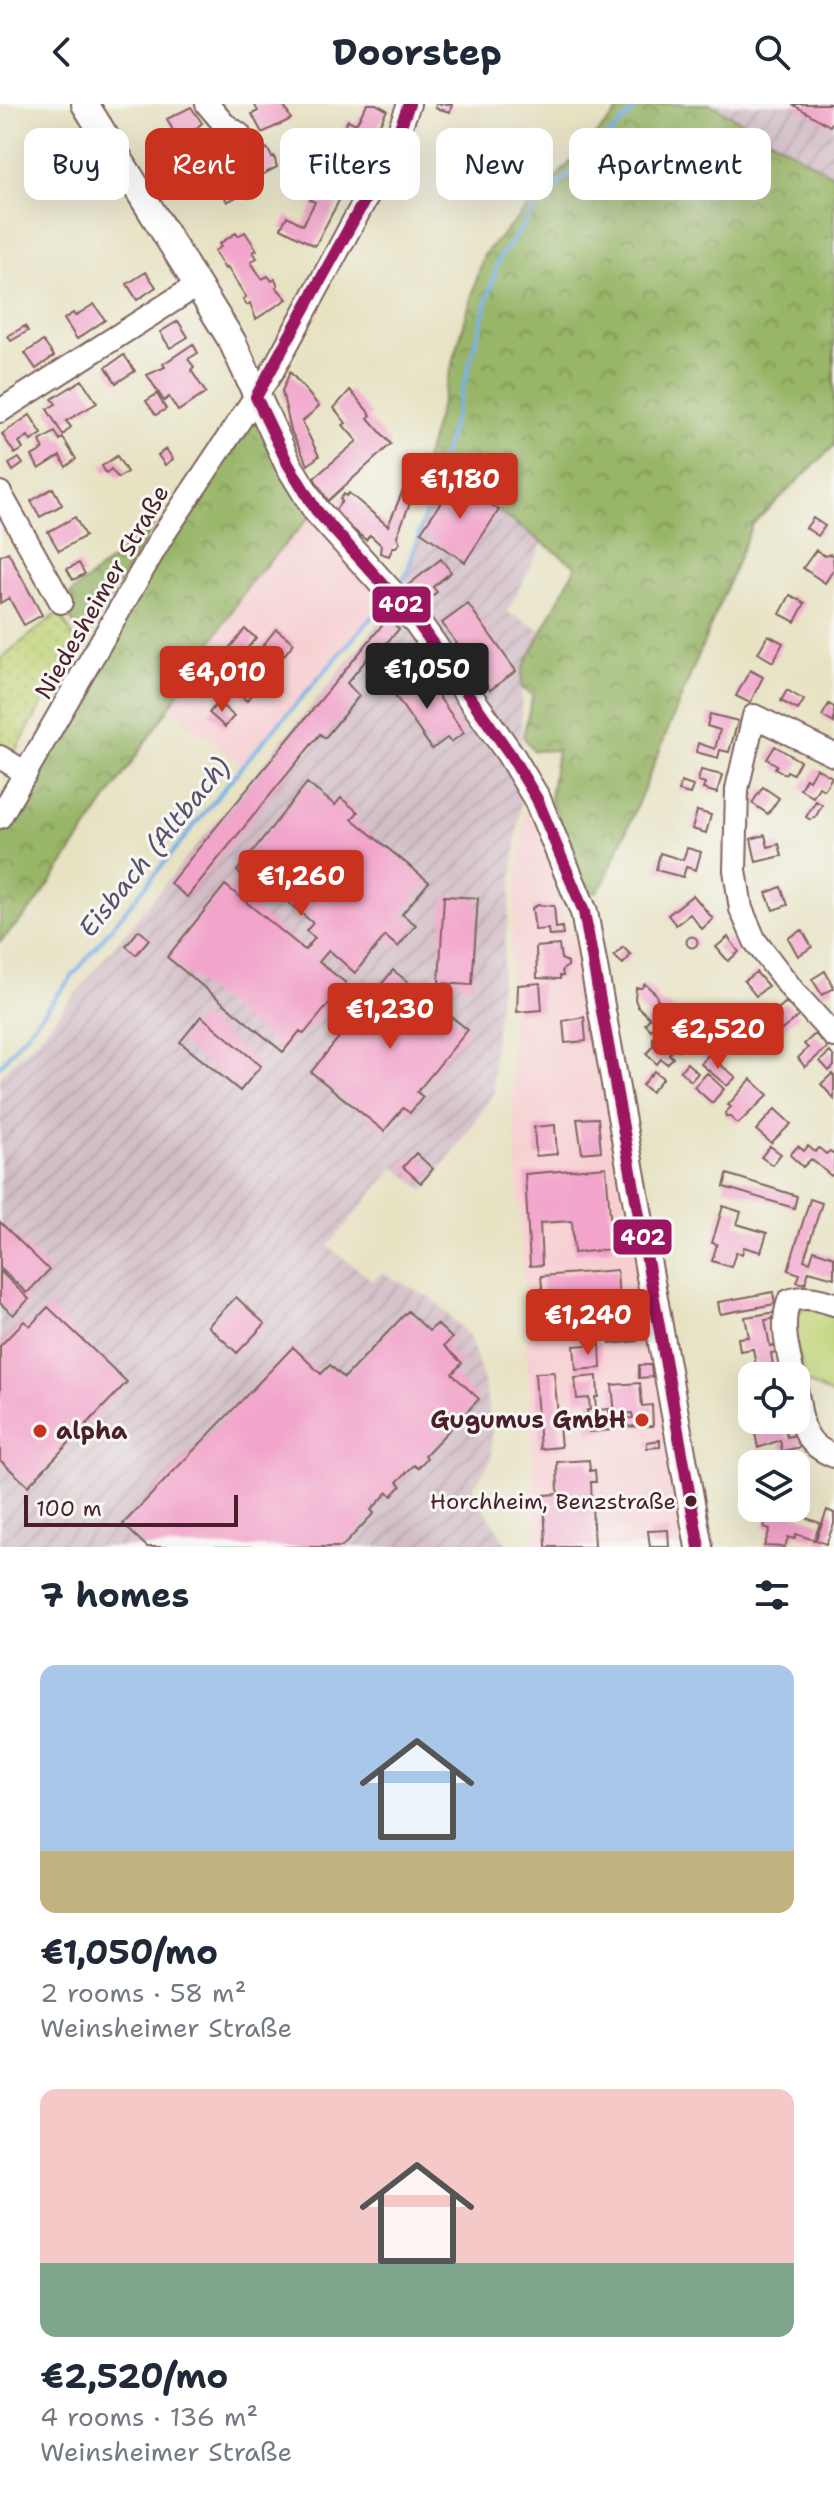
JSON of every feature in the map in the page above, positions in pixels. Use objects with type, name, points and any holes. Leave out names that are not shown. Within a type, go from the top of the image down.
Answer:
[{"type":"main road","points":[[85,104],[232,341],[288,464],[316,510],[418,623],[510,754],[537,799],[584,912],[699,1547]]},
{"type":"street","points":[[207,104],[230,128]]},
{"type":"street","name":"Niedesheimer Straße","points":[[0,817],[161,538],[256,397],[390,154],[409,104]]},
{"type":"street","points":[[0,411],[196,286]]},
{"type":"street","points":[[0,493],[61,602]]},
{"type":"street","points":[[834,755],[754,716],[737,789],[735,870],[741,909],[755,941],[794,992],[834,1036]]},
{"type":"street","points":[[0,757],[26,773]]},
{"type":"street","points":[[790,1362],[783,1316],[789,1301],[800,1297],[834,1304]]},
{"type":"street","points":[[807,1434],[810,1442],[821,1451],[834,1456]]},
{"type":"shaded area","points":[[711,104],[834,104],[834,176],[771,139],[771,128],[752,128]]},
{"type":"shaded area","points":[[450,478],[543,542],[507,612],[541,630],[522,670],[520,808],[493,1055],[494,1094],[425,1191],[395,1167],[328,1246],[373,1281],[382,1273],[433,1299],[470,1337],[484,1382],[492,1429],[492,1459],[472,1489],[508,1547],[0,1547],[0,1075],[38,1039],[389,611],[428,514]]},
{"type":"shaded area","points":[[316,510],[388,591],[381,608],[243,765],[169,708],[250,583]]},
{"type":"shaded area","points":[[529,808],[583,976],[687,1547],[537,1547],[511,1052],[510,956],[525,810]]},
{"type":"green space","points":[[625,104],[711,104],[752,128],[602,128]]},
{"type":"green space","points":[[771,139],[834,176],[834,446],[752,525],[631,820],[604,882],[596,893],[587,891],[550,798],[557,750],[534,751],[523,736],[533,695],[522,688],[522,670],[576,566],[425,460],[484,254],[535,200],[553,200],[553,181],[569,164],[569,200],[771,200]]},
{"type":"green space","points":[[256,397],[316,510],[250,583],[35,905],[0,942],[0,817]]},
{"type":"green space","points":[[155,523],[84,642],[61,602]]},
{"type":"green space","points":[[59,612],[77,643],[12,757],[0,750],[0,659]]},
{"type":"green space","points":[[806,1307],[834,1313],[832,1395],[810,1384],[810,1362],[801,1362],[791,1325],[798,1312]]},
{"type":"building","points":[[254,104],[283,104],[291,119],[264,132],[252,114],[258,111]]},
{"type":"building","points":[[367,104],[376,104],[387,110],[378,128],[343,128],[348,120],[356,124]]},
{"type":"building","points":[[436,104],[452,104],[450,112],[435,108]]},
{"type":"building","points":[[792,104],[834,104],[834,120],[830,126]]},
{"type":"building","points":[[191,107],[202,123],[196,128],[172,128],[167,119]]},
{"type":"building","points":[[267,148],[274,156],[277,167],[264,174],[264,150]]},
{"type":"building","points":[[310,200],[339,200],[315,246],[281,228],[287,216],[303,225],[315,202]]},
{"type":"building","points":[[245,232],[257,250],[253,252],[257,258],[251,262],[262,279],[268,276],[272,281],[275,279],[276,287],[287,299],[256,319],[250,303],[247,305],[243,299],[246,297],[214,251],[236,233],[238,236]]},
{"type":"building","points":[[146,272],[156,287],[137,300],[127,284]]},
{"type":"building","points":[[94,304],[105,320],[77,339],[64,319]]},
{"type":"building","points":[[178,321],[188,337],[170,348],[160,332]]},
{"type":"building","points":[[25,326],[28,331],[11,341],[8,336]]},
{"type":"building","points":[[43,341],[54,356],[36,369],[25,353]]},
{"type":"building","points":[[193,344],[198,353],[188,359],[194,367],[191,370],[206,393],[178,411],[169,397],[164,401],[147,375],[165,367],[163,364]]},
{"type":"building","points":[[124,355],[135,371],[116,383],[106,367]]},
{"type":"building","points":[[290,372],[319,406],[302,422],[319,456],[308,465],[291,431],[282,391]]},
{"type":"building","points":[[82,380],[97,403],[66,421],[71,427],[63,435],[47,409],[56,404],[52,399]]},
{"type":"building","points":[[350,390],[371,415],[368,418],[391,444],[328,501],[314,478],[357,441],[334,408]]},
{"type":"building","points":[[157,394],[166,409],[156,415],[146,401]]},
{"type":"building","points":[[30,415],[42,434],[31,441],[28,436],[19,442],[23,449],[15,454],[2,434]]},
{"type":"building","points":[[55,432],[60,440],[63,438],[76,459],[66,467],[60,456],[39,469],[32,456],[44,449],[40,441]]},
{"type":"building","points":[[166,449],[173,459],[165,465],[158,455]]},
{"type":"building","points":[[117,456],[127,472],[118,478],[111,469],[106,473],[102,466]]},
{"type":"building","points":[[19,458],[23,464],[13,471],[9,464]]},
{"type":"building","points":[[409,476],[419,480],[397,536],[400,543],[393,547],[389,556],[380,553],[381,545],[370,535],[366,540],[333,513],[344,494],[349,493],[388,526]]},
{"type":"building","points":[[455,481],[499,510],[465,562],[421,532]]},
{"type":"building","points":[[53,488],[62,505],[40,517],[31,501]]},
{"type":"building","points":[[75,517],[85,536],[59,551],[48,532]]},
{"type":"building","points":[[813,518],[825,526],[818,536],[806,528]]},
{"type":"building","points":[[816,550],[825,556],[833,556],[834,569],[825,583],[803,568]]},
{"type":"building","points":[[8,552],[42,615],[24,625],[9,598],[0,603],[0,556]]},
{"type":"building","points":[[441,559],[451,572],[433,587],[437,592],[431,597],[424,588],[421,591],[425,596],[419,601],[407,586]]},
{"type":"building","points":[[79,563],[85,574],[73,580],[67,569]]},
{"type":"building","points":[[790,595],[805,603],[795,622],[780,614]]},
{"type":"building","points":[[468,604],[516,671],[490,690],[442,623]]},
{"type":"building","points":[[388,618],[399,629],[384,646],[380,643],[347,683],[359,696],[325,738],[320,734],[187,897],[170,883]]},
{"type":"building","points":[[245,629],[256,638],[244,652],[252,659],[276,629],[294,643],[247,701],[229,686],[238,675],[231,669],[210,694],[199,685]]},
{"type":"building","points":[[768,635],[783,643],[773,662],[758,653]]},
{"type":"building","points":[[399,654],[409,656],[410,661],[405,667],[394,665]]},
{"type":"building","points":[[750,670],[763,677],[750,703],[736,696]]},
{"type":"building","points":[[421,671],[464,733],[451,742],[447,738],[432,749],[392,691]]},
{"type":"building","points":[[787,690],[804,700],[798,710],[781,701]]},
{"type":"building","points":[[218,702],[234,716],[225,727],[209,713]]},
{"type":"building","points":[[829,704],[834,707],[834,723],[822,716]]},
{"type":"building","points":[[710,714],[738,721],[729,752],[720,750],[718,758],[696,752],[698,743],[715,749],[720,730],[707,726]]},
{"type":"building","points":[[775,746],[800,761],[793,774],[787,771],[785,774],[767,759]]},
{"type":"building","points":[[816,768],[832,777],[824,790],[819,787],[813,797],[800,789]]},
{"type":"building","points":[[701,770],[722,775],[717,793],[703,789],[705,783],[698,781]]},
{"type":"building","points":[[681,782],[693,786],[690,794],[679,791]]},
{"type":"building","points":[[307,783],[335,805],[341,798],[358,812],[352,819],[429,882],[402,914],[416,925],[398,947],[385,936],[355,973],[329,950],[319,962],[346,983],[304,1034],[300,1031],[283,1052],[167,957],[225,885],[305,950],[315,938],[306,931],[313,923],[272,889],[267,896],[237,871]]},
{"type":"building","points":[[763,787],[779,798],[768,814],[752,803]]},
{"type":"building","points":[[816,801],[822,805],[811,820],[806,817]]},
{"type":"building","points":[[697,811],[711,815],[706,833],[692,829]]},
{"type":"building","points":[[765,835],[768,847],[779,844],[782,856],[756,862],[751,839]]},
{"type":"building","points":[[687,848],[701,852],[696,870],[686,867],[683,877],[656,870],[660,853],[683,860]]},
{"type":"building","points":[[781,887],[788,905],[773,910],[766,893]]},
{"type":"building","points":[[693,895],[713,919],[702,929],[690,914],[676,925],[668,915]]},
{"type":"building","points":[[444,896],[478,898],[472,985],[439,983]]},
{"type":"building","points":[[538,905],[554,906],[556,928],[562,927],[563,935],[549,936],[548,929],[535,930],[532,908]]},
{"type":"building","points":[[139,930],[149,939],[136,955],[126,946]]},
{"type":"building","points":[[802,930],[812,947],[798,956],[788,938]]},
{"type":"building","points":[[692,937],[697,942],[692,947],[687,942]]},
{"type":"building","points":[[728,937],[739,952],[728,961],[716,947]]},
{"type":"building","points":[[559,945],[561,959],[568,962],[562,970],[563,976],[560,979],[537,978],[536,947]]},
{"type":"building","points":[[623,947],[631,955],[623,964],[614,956]]},
{"type":"building","points":[[393,970],[468,1030],[417,1092],[423,1097],[410,1113],[403,1108],[384,1131],[311,1072]]},
{"type":"building","points":[[825,971],[834,988],[822,995],[812,979]]},
{"type":"building","points":[[756,972],[768,986],[756,996],[744,981]]},
{"type":"building","points":[[540,983],[542,1010],[517,1012],[518,985]]},
{"type":"building","points":[[645,984],[657,999],[674,1010],[672,1013],[684,1019],[684,1024],[694,1028],[689,1032],[693,1035],[687,1042],[683,1039],[679,1043],[680,1050],[669,1054],[673,1058],[667,1064],[661,1059],[657,1064],[646,1054],[653,1046],[653,1038],[666,1037],[666,1032],[657,1024],[651,1030],[645,1024],[650,1018],[638,1007],[635,999],[636,988]]},
{"type":"building","points":[[786,1002],[799,1016],[778,1033],[771,1026],[780,1017],[775,1012]]},
{"type":"building","points":[[201,1016],[261,1066],[240,1091],[180,1042]]},
{"type":"building","points":[[584,1017],[586,1041],[565,1043],[563,1021]]},
{"type":"building","points":[[815,1034],[828,1047],[805,1067],[798,1058],[808,1048],[804,1044]]},
{"type":"building","points":[[830,1052],[834,1057],[834,1066],[829,1071],[820,1061]]},
{"type":"building","points":[[708,1055],[736,1077],[727,1086],[701,1064]]},
{"type":"building","points":[[687,1063],[698,1073],[691,1081],[680,1071]]},
{"type":"building","points":[[654,1071],[663,1078],[651,1092],[642,1085]]},
{"type":"building","points":[[707,1073],[724,1089],[712,1103],[694,1087]]},
{"type":"building","points":[[832,1074],[834,1076],[834,1099],[821,1084]]},
{"type":"building","points":[[751,1079],[768,1095],[738,1124],[726,1117],[725,1113],[731,1107],[728,1105]]},
{"type":"building","points":[[775,1109],[791,1124],[771,1143],[756,1130]]},
{"type":"building","points":[[598,1118],[601,1151],[582,1153],[577,1119]]},
{"type":"building","points":[[555,1125],[557,1154],[536,1156],[534,1127]]},
{"type":"building","points":[[770,1146],[781,1154],[772,1165],[761,1157]]},
{"type":"building","points":[[798,1146],[804,1151],[808,1146],[815,1152],[819,1148],[826,1154],[830,1151],[834,1154],[834,1173],[831,1176],[811,1159],[803,1167],[790,1155]]},
{"type":"building","points":[[416,1153],[433,1169],[421,1183],[403,1167]]},
{"type":"building","points":[[606,1167],[611,1227],[617,1227],[618,1237],[612,1238],[613,1249],[574,1253],[572,1221],[540,1223],[542,1265],[530,1266],[525,1174]]},
{"type":"building","points":[[727,1174],[797,1196],[794,1208],[724,1187]]},
{"type":"building","points":[[810,1199],[822,1203],[804,1260],[810,1262],[814,1250],[834,1257],[834,1278],[809,1271],[805,1284],[797,1282],[800,1274],[788,1270]]},
{"type":"building","points":[[723,1206],[741,1212],[737,1224],[767,1233],[761,1252],[744,1247],[742,1254],[736,1252],[731,1267],[712,1261],[717,1244],[712,1243]]},
{"type":"building","points":[[0,1222],[49,1270],[27,1293],[0,1268]]},
{"type":"building","points":[[617,1270],[619,1302],[544,1308],[541,1276]]},
{"type":"building","points":[[0,1271],[29,1299],[13,1315],[0,1303]]},
{"type":"building","points":[[773,1292],[775,1304],[720,1314],[718,1302]]},
{"type":"building","points":[[236,1297],[265,1324],[237,1353],[208,1326]]},
{"type":"building","name":"alpha","points":[[48,1307],[127,1382],[28,1486],[0,1460],[0,1346],[24,1321],[30,1326]]},
{"type":"building","points":[[408,1311],[429,1331],[437,1324],[452,1338],[444,1346],[462,1363],[452,1374],[479,1399],[425,1455],[427,1458],[418,1468],[414,1465],[397,1482],[401,1486],[392,1496],[388,1492],[371,1510],[374,1513],[342,1547],[147,1547],[123,1524],[293,1347],[321,1374],[330,1365],[344,1378]]},
{"type":"building","points":[[777,1312],[778,1318],[765,1320],[770,1346],[782,1344],[784,1351],[771,1353],[773,1362],[755,1362],[753,1349],[740,1351],[738,1338],[749,1337],[745,1317]]},
{"type":"building","points":[[635,1319],[637,1341],[610,1344],[609,1334],[598,1335],[597,1322]]},
{"type":"building","points":[[600,1344],[601,1368],[576,1370],[574,1346]]},
{"type":"building","points":[[639,1365],[651,1365],[652,1377],[639,1378]]},
{"type":"building","points":[[554,1372],[561,1447],[540,1449],[535,1373]]},
{"type":"building","points":[[597,1376],[596,1410],[609,1409],[610,1421],[633,1418],[632,1413],[615,1414],[612,1385],[640,1383],[642,1406],[652,1405],[653,1426],[610,1427],[611,1430],[589,1432],[589,1398],[577,1399],[575,1378]]},
{"type":"building","points":[[755,1434],[786,1434],[787,1437],[799,1434],[801,1447],[782,1450],[780,1440],[758,1448]]},
{"type":"building","points":[[660,1440],[660,1447],[647,1448],[647,1442]]},
{"type":"building","points":[[589,1460],[590,1471],[595,1470],[596,1482],[591,1482],[594,1547],[546,1547],[544,1495],[558,1494],[557,1462]]},
{"type":"building","points":[[827,1510],[834,1513],[834,1524],[826,1544],[816,1540]]},
{"type":"building","points":[[810,1519],[820,1523],[814,1540],[796,1534],[794,1539],[788,1537],[785,1547],[764,1546],[770,1529],[764,1527],[766,1522],[810,1522]]},
{"type":"building","points":[[668,1530],[669,1547],[650,1547],[648,1531]]},
{"type":"waterway","name":"Eisbach (Altbach)","points":[[398,585],[407,573],[499,259],[537,206],[641,104]]},
{"type":"waterway","name":"Eisbach (Altbach)","points":[[0,1066],[243,765],[385,602]]},
{"type":"transit line","name":"402","points":[[256,397],[390,154],[409,104]]},
{"type":"transit line","name":"402","points":[[256,397],[288,464],[316,510],[418,623],[510,754],[537,799],[584,912],[699,1547]]},
{"type":"place","name":"Gugumus GmbH","points":[[642,1420]]},
{"type":"place","name":"alpha","points":[[40,1431]]},
{"type":"place","name":"Horchheim, Benzstraße","points":[[691,1501]]}]
